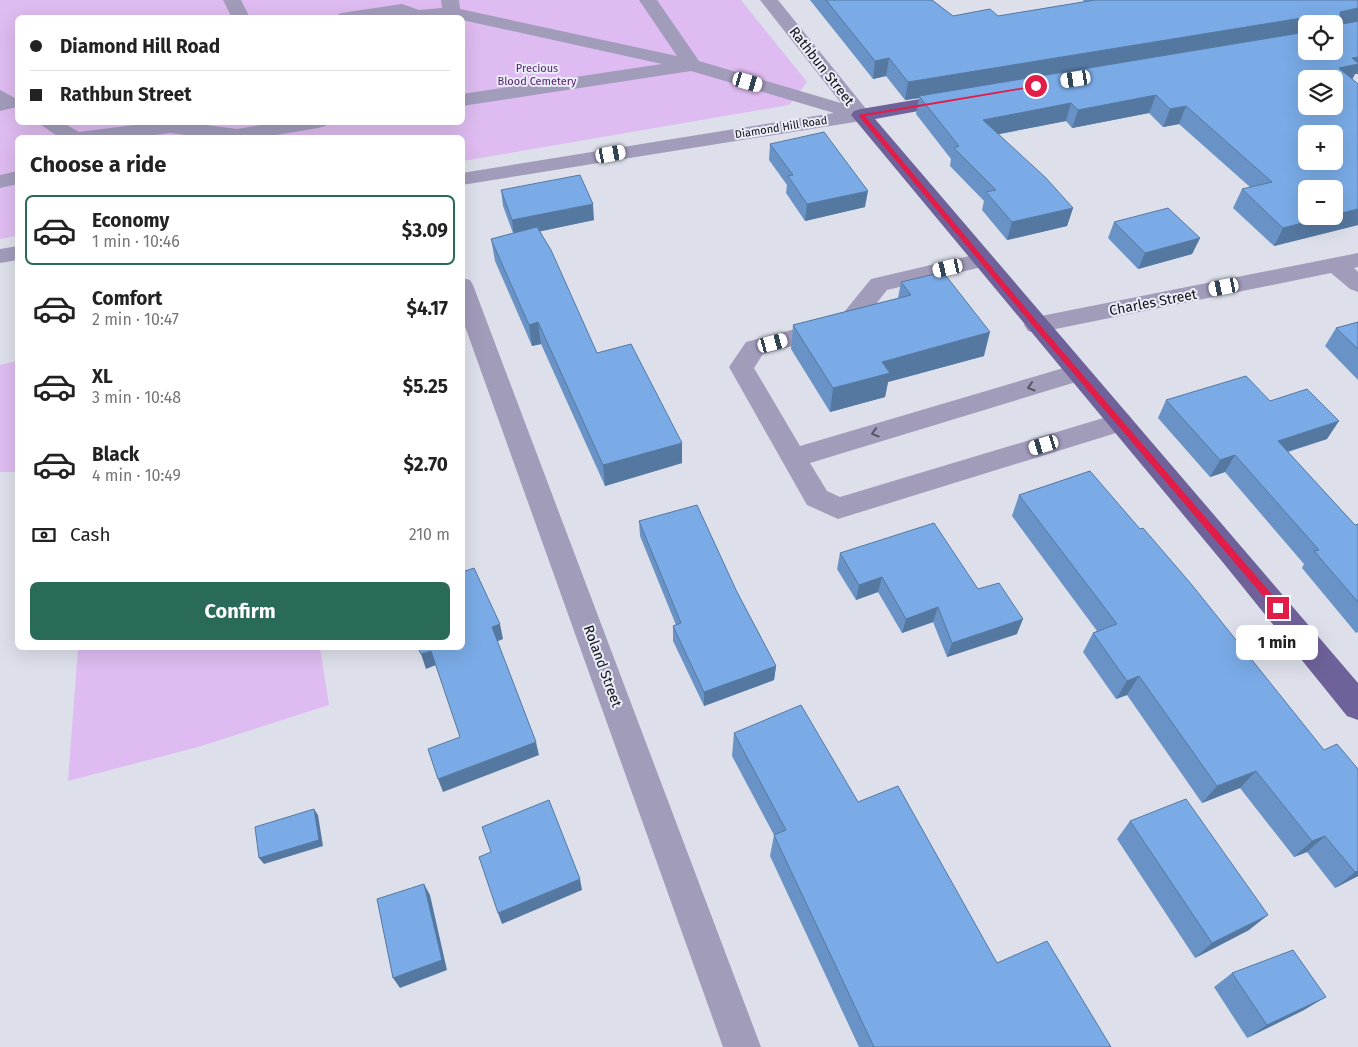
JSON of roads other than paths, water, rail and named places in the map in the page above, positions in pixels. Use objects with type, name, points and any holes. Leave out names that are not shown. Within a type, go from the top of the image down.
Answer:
[{"type":"main road","name":"Diamond Hill Road","points":[[860,115],[978,95]]},
{"type":"main road","name":"Rathbun Street","points":[[860,115],[1036,325],[1255,580],[1358,706]]},
{"type":"street","points":[[232,0],[240,15]]},
{"type":"street","points":[[648,0],[692,65]]},
{"type":"street","name":"Rathbun Street","points":[[769,0],[860,115]]},
{"type":"street","points":[[356,15],[404,5],[408,14],[413,15]]},
{"type":"street","points":[[421,15],[450,6],[692,65],[860,115]]},
{"type":"street","points":[[465,100],[692,65]]},
{"type":"street","name":"Diamond Hill Road","points":[[465,179],[860,115]]},
{"type":"street","points":[[53,125],[71,135]]},
{"type":"street","points":[[102,135],[170,127],[236,135],[299,125]]},
{"type":"street","points":[[0,182],[15,178]]},
{"type":"street","points":[[0,256],[15,254]]},
{"type":"street","points":[[982,260],[879,284],[848,323],[754,348],[742,367],[817,498],[838,508],[1120,422]]},
{"type":"street","points":[[1347,262],[1358,284]]},
{"type":"street","name":"Charles Street","points":[[1036,325],[1347,262]]},
{"type":"street","name":"Roland Street","points":[[465,294],[742,1047]]},
{"type":"street","points":[[793,458],[1077,373]]},
{"type":"park label","name":"Precious Blood Cemetery","points":[[537,74]]}]
